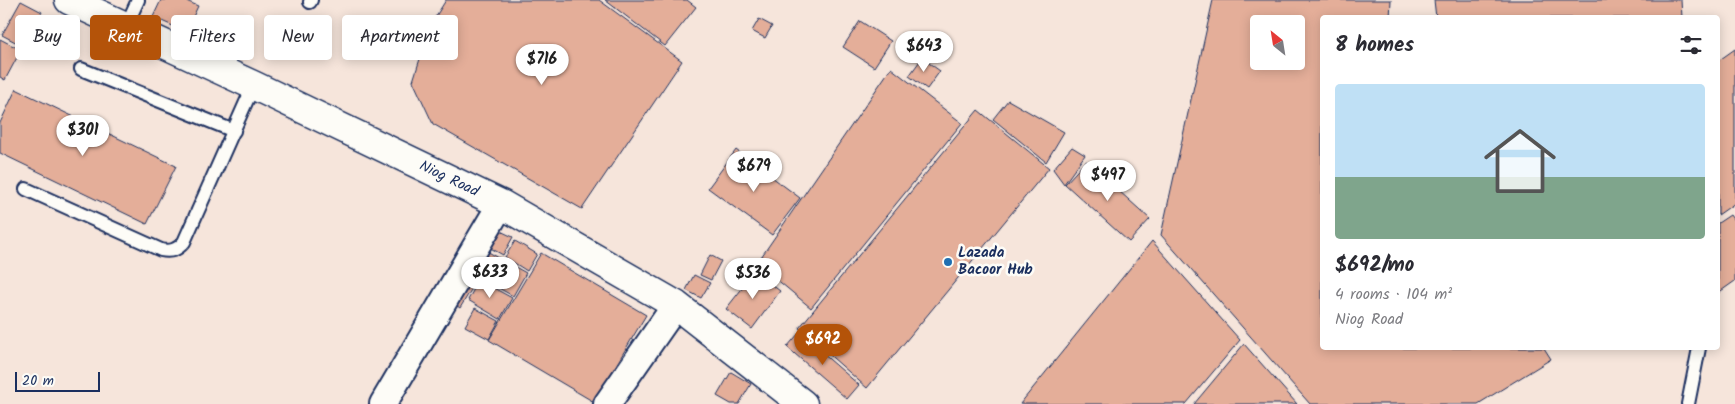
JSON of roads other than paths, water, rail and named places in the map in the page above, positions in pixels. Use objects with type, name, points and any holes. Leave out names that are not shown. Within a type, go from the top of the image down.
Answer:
[{"type":"street","name":"Niog Road","points":[[69,0],[102,15]]},
{"type":"street","name":"Niog Road","points":[[161,42],[501,204],[676,305],[803,404]]},
{"type":"street","points":[[383,404],[501,204]]},
{"type":"street","points":[[607,404],[676,305]]},
{"type":"lane","points":[[131,15],[137,0]]},
{"type":"lane","points":[[81,69],[234,130]]},
{"type":"lane","points":[[26,189],[161,250],[170,252],[184,242],[255,86]]},
{"type":"lane","points":[[1688,404],[1700,350]]},
{"type":"place","name":"Lazada Bacoor Hub","points":[[948,262]]}]
